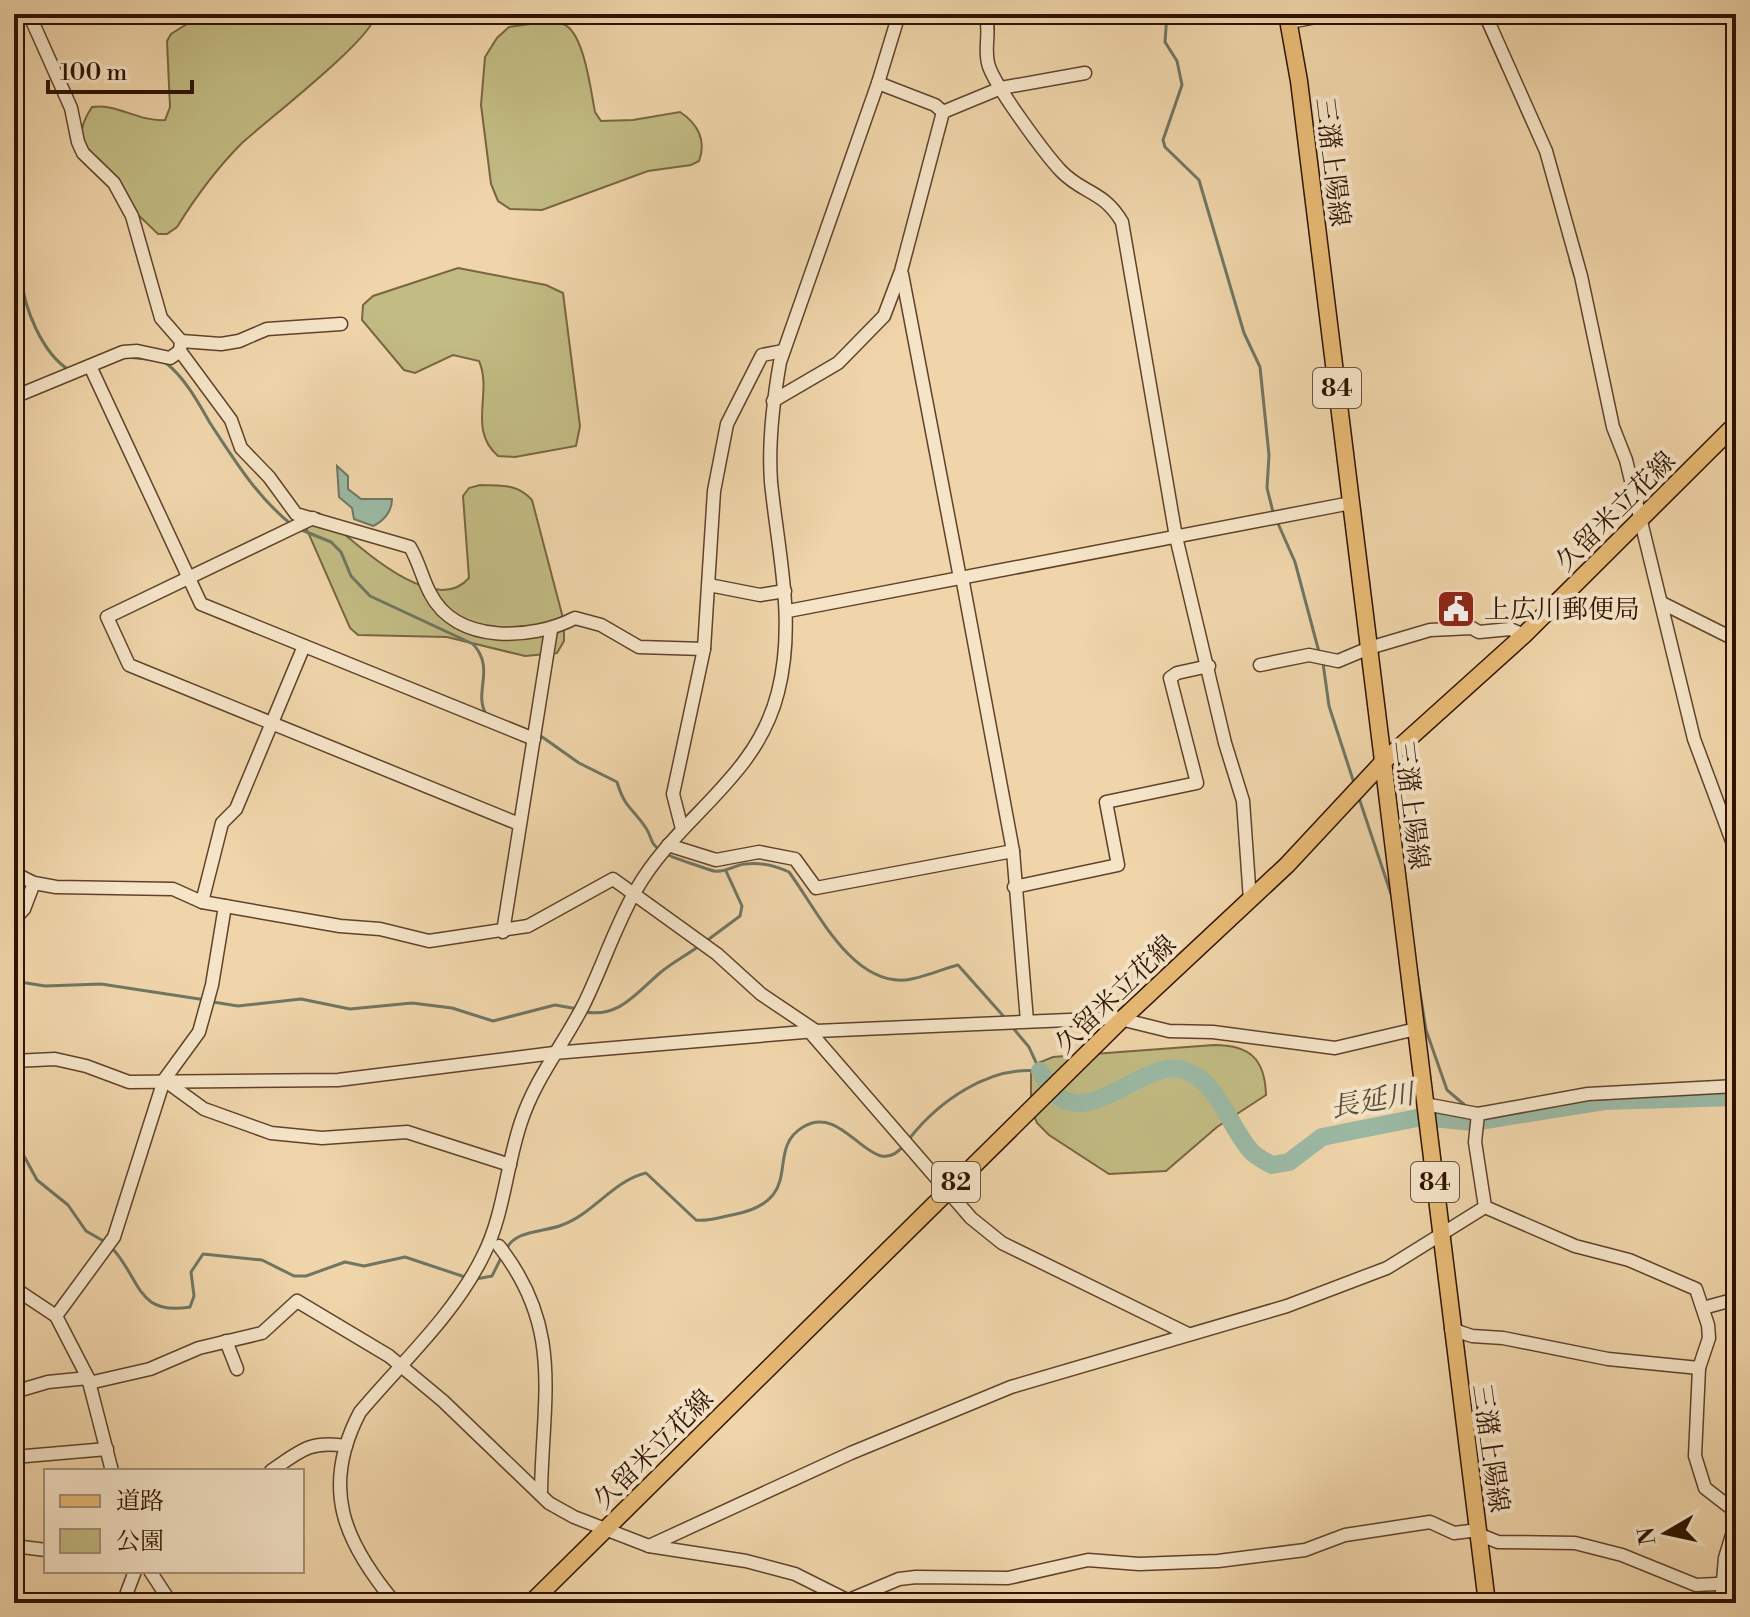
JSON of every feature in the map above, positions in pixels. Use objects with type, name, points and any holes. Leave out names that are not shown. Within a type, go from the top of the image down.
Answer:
[{"type":"main road","name":"三潴上陽線","points":[[1288,18],[1487,1603]]},
{"type":"main road","name":"久留米立花線","points":[[531,1603],[948,1189],[1120,1021],[1250,900],[1383,762],[1524,635],[1736,424]]},
{"type":"street","points":[[29,14],[71,108],[83,153],[114,183],[132,216],[161,318],[231,420],[241,448],[269,477],[289,509],[410,547],[430,594],[450,617],[479,630],[510,634],[551,630],[575,618],[601,625],[639,647],[704,649]]},
{"type":"street","points":[[395,1603],[365,1567],[346,1529],[340,1502],[340,1467],[346,1446],[360,1412],[453,1305],[484,1254],[520,1123],[554,1053],[574,1024],[601,971],[634,893],[682,829],[733,780],[765,733],[786,652],[788,611],[771,480],[773,401],[783,351],[878,83],[899,14]]},
{"type":"street","points":[[985,14],[989,23],[988,65],[1001,88],[1062,173],[1111,203],[1122,222],[1176,537],[1225,743],[1243,801],[1250,900]]},
{"type":"street","points":[[1288,18],[1332,14]]},
{"type":"street","points":[[1485,14],[1551,166],[1581,276],[1613,427],[1626,460],[1694,739],[1736,852]]},
{"type":"street","points":[[943,112],[1001,88],[1085,73]]},
{"type":"street","points":[[878,83],[935,105],[943,112]]},
{"type":"street","points":[[773,401],[838,363],[884,316],[901,271],[943,112]]},
{"type":"street","points":[[901,271],[1013,851],[1027,1021]]},
{"type":"street","points":[[14,397],[123,352],[137,351],[170,358],[181,346],[239,341],[267,329],[341,324]]},
{"type":"street","points":[[682,829],[673,794],[704,649],[714,491],[727,424],[737,398],[762,355],[783,351]]},
{"type":"street","points":[[90,366],[201,604],[534,739]]},
{"type":"street","points":[[788,611],[1351,503]]},
{"type":"street","points":[[313,518],[107,617],[129,665],[519,824]]},
{"type":"street","points":[[709,585],[760,595],[785,591]]},
{"type":"street","points":[[1662,603],[1736,640]]},
{"type":"street","points":[[1260,665],[1309,655],[1338,661],[1369,648],[1430,630],[1472,628],[1479,632],[1510,629],[1524,635]]},
{"type":"street","points":[[503,932],[551,630]]},
{"type":"street","points":[[202,902],[222,823],[236,809],[304,646]]},
{"type":"street","points":[[1014,887],[1118,865],[1106,802],[1197,783],[1170,678],[1177,673],[1209,666]]},
{"type":"street","points":[[664,850],[716,860],[759,852],[795,859],[816,888],[1013,851]]},
{"type":"street","points":[[14,873],[34,883],[82,889],[120,885],[173,889],[202,902],[340,926],[380,929],[429,941],[528,926],[553,915],[613,879],[717,954],[761,994],[813,1031],[971,1218],[1002,1243],[1188,1334]]},
{"type":"street","points":[[14,920],[24,909],[34,883]]},
{"type":"street","points":[[56,1316],[114,1237],[164,1080],[199,1032],[212,985],[225,906]]},
{"type":"street","points":[[14,1061],[55,1059],[86,1066],[129,1082],[338,1080],[554,1053],[813,1031],[1116,1018],[1169,1031],[1213,1032],[1335,1048],[1416,1029]]},
{"type":"street","points":[[164,1080],[204,1109],[271,1133],[322,1138],[407,1132],[510,1165]]},
{"type":"street","points":[[1425,1104],[1478,1114],[1588,1094],[1736,1086]]},
{"type":"street","points":[[1478,1114],[1475,1142],[1485,1207]]},
{"type":"street","points":[[649,1546],[851,1453],[1011,1387],[1287,1306],[1387,1268],[1485,1207]]},
{"type":"street","points":[[1485,1207],[1575,1246],[1629,1260],[1696,1289],[1709,1338],[1699,1368],[1695,1456],[1705,1488],[1736,1512]]},
{"type":"street","points":[[499,1246],[523,1277],[540,1317],[546,1359],[541,1491]]},
{"type":"street","points":[[14,1288],[56,1316],[88,1381],[112,1469]]},
{"type":"street","points":[[1703,1308],[1736,1299]]},
{"type":"street","points":[[14,1392],[48,1382],[88,1381],[150,1369],[199,1348],[262,1333],[297,1301],[400,1365],[541,1491],[549,1503],[605,1531],[649,1546],[746,1561],[783,1571],[851,1602],[899,1579],[1008,1578],[1088,1560],[1139,1564],[1218,1561],[1305,1550],[1345,1535],[1430,1522],[1454,1533],[1478,1532],[1498,1542],[1575,1543],[1622,1555],[1696,1585],[1736,1583]]},
{"type":"street","points":[[1451,1329],[1472,1336],[1503,1338],[1608,1359],[1699,1368]]},
{"type":"street","points":[[226,1341],[237,1369]]},
{"type":"street","points":[[274,1469],[308,1446],[322,1442],[346,1446]]},
{"type":"street","points":[[14,1457],[107,1449]]},
{"type":"street","points":[[1721,1603],[1725,1558],[1736,1522]]},
{"type":"street","points":[[14,1546],[44,1550]]},
{"type":"street","points":[[123,1603],[134,1573]]},
{"type":"street","points":[[151,1573],[171,1603]]},
{"type":"green space","points":[[203,14],[376,14],[370,26],[339,60],[233,152],[177,227],[167,234],[158,234],[98,171],[83,143],[82,130],[92,107],[101,106],[165,120],[170,107],[167,41],[171,34]]},
{"type":"green space","points":[[544,22],[563,24],[576,38],[585,63],[595,112],[601,121],[633,120],[680,112],[699,133],[702,146],[699,161],[648,171],[542,210],[510,209],[498,201],[491,184],[481,105],[485,57],[497,38],[509,27]]},
{"type":"green space","points":[[458,268],[546,285],[563,293],[580,426],[576,446],[515,457],[498,456],[484,434],[484,386],[479,361],[453,355],[415,373],[404,370],[362,320],[363,305],[373,296]]},
{"type":"green space","points":[[480,485],[514,488],[532,500],[564,622],[564,641],[557,653],[525,656],[447,637],[358,635],[350,628],[307,530],[305,522],[311,513],[319,513],[370,555],[413,582],[434,589],[453,588],[469,578],[463,496],[469,488]]},
{"type":"green space","points":[[1214,1045],[1237,1048],[1253,1056],[1262,1072],[1266,1095],[1217,1127],[1166,1171],[1109,1174],[1049,1135],[1037,1123],[1031,1109],[1031,1073],[1038,1063],[1053,1057]]},
{"type":"shaded area","points":[[337,466],[348,476],[348,489],[361,499],[392,499],[389,511],[381,521],[373,526],[354,519],[352,508],[339,497]]},
{"type":"waterway","points":[[1167,14],[1165,42],[1177,61],[1182,85],[1163,140],[1165,147],[1199,180],[1244,333],[1260,367],[1269,455],[1267,488],[1273,512]]},
{"type":"waterway","points":[[1478,14],[1503,69]]},
{"type":"waterway","points":[[14,215],[20,238],[23,289],[30,316],[51,353],[69,370]]},
{"type":"waterway","points":[[1570,260],[1575,276]]},
{"type":"waterway","points":[[126,357],[147,359]]},
{"type":"waterway","points":[[166,363],[191,391],[247,478],[292,525]]},
{"type":"waterway","points":[[1276,519],[1295,562],[1319,652]]},
{"type":"waterway","points":[[299,529],[331,542],[341,552],[351,576],[370,596],[473,644],[483,662],[482,697],[486,714]]},
{"type":"waterway","points":[[1323,663],[1329,706],[1354,783]]},
{"type":"waterway","points":[[538,734],[579,763],[617,782],[626,803],[660,850]]},
{"type":"waterway","points":[[1359,798],[1392,897]]},
{"type":"waterway","points":[[666,854],[714,871],[756,864],[789,872],[837,942],[868,970],[886,978],[905,980],[958,965],[1006,1019]]},
{"type":"waterway","points":[[705,942],[740,916],[742,906],[726,871]]},
{"type":"waterway","points":[[585,1012],[608,1011],[627,1002],[666,968],[699,946]]},
{"type":"waterway","points":[[1415,961],[1426,1030],[1447,1090],[1467,1107]]},
{"type":"waterway","points":[[14,981],[45,986],[101,984],[206,1000]]},
{"type":"waterway","points":[[213,1002],[238,1006],[301,999],[350,1009],[412,1003],[452,1008],[493,1021],[555,1005],[578,1009]]},
{"type":"waterway","points":[[1013,1028],[1029,1047],[1040,1071]]},
{"type":"waterway","name":"長延川","points":[[1040,1071],[1055,1094],[1072,1103],[1102,1098],[1165,1069],[1179,1069],[1192,1074],[1213,1092],[1251,1151],[1272,1165],[1289,1162],[1322,1137],[1422,1117],[1473,1122],[1604,1101],[1736,1097]]},
{"type":"waterway","points":[[909,1139],[934,1112],[966,1089],[1001,1074],[1038,1071]]},
{"type":"waterway","points":[[507,1248],[524,1235],[573,1220],[624,1183],[646,1173],[696,1220],[714,1219],[756,1208],[770,1198],[778,1187],[786,1149],[792,1137],[803,1127],[818,1122],[845,1132],[881,1156],[892,1155],[904,1145]]},
{"type":"waterway","points":[[14,1148],[24,1156],[37,1180],[68,1205],[86,1231],[107,1243]]},
{"type":"waterway","points":[[112,1248],[149,1300],[172,1308],[190,1307],[194,1296],[191,1272],[203,1254],[262,1260],[294,1276],[306,1276],[345,1262],[364,1266],[405,1257],[468,1278]]},
{"type":"waterway","points":[[476,1279],[492,1276],[501,1258]]},
{"type":"place","name":"上広川郵便局","points":[[1456,609]]}]
